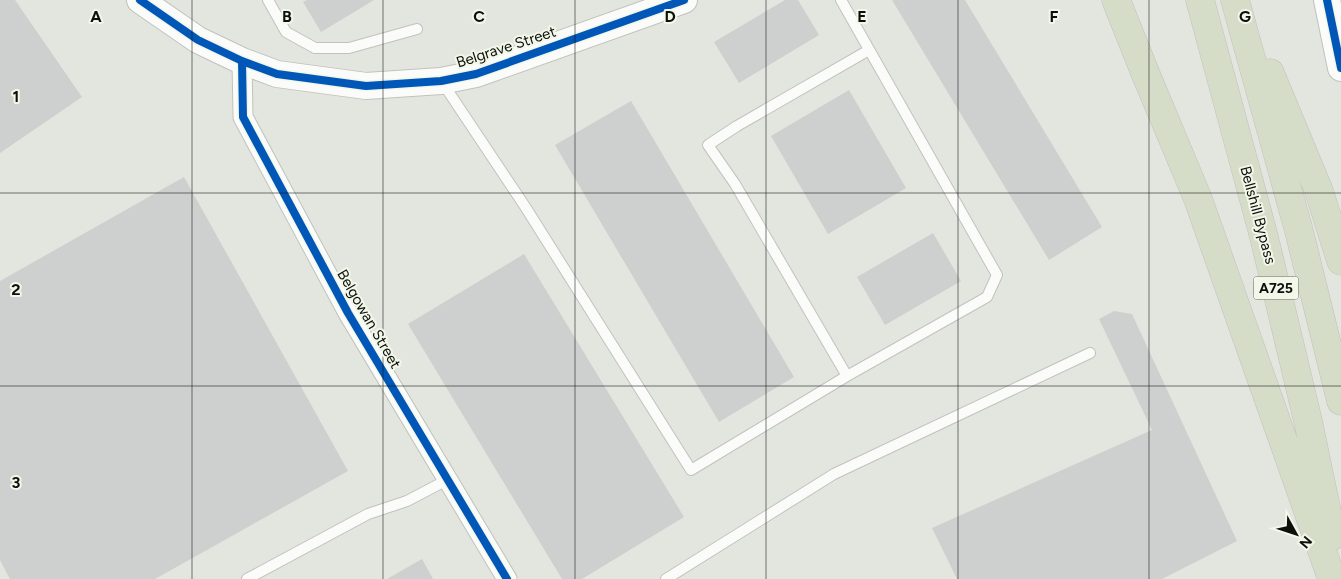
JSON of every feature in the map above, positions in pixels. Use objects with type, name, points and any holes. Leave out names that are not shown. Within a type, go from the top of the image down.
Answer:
[{"type":"highway","points":[[1116,0],[1198,198],[1332,579]]},
{"type":"highway","name":"Bellshill Bypass","points":[[1200,0],[1264,237],[1308,421],[1341,579]]},
{"type":"highway","name":"A725","points":[[1235,0],[1298,231],[1341,401]]},
{"type":"highway","points":[[1240,0],[1319,191],[1341,261]]},
{"type":"street","name":"Belgrave Street","points":[[140,0],[198,40],[242,61],[277,74],[366,86],[441,81],[476,74],[675,1]]},
{"type":"street","points":[[1327,0],[1341,68]]},
{"type":"street","name":"Belgowan Street","points":[[242,61],[243,118],[348,313],[507,579]]},
{"type":"lane","points":[[268,0],[286,32],[315,48],[348,48],[417,29]]},
{"type":"lane","points":[[441,81],[526,208],[691,470],[847,376],[987,297],[997,275],[841,0]]},
{"type":"lane","points":[[847,376],[735,184],[708,145],[869,50]]},
{"type":"lane","points":[[666,579],[834,474],[1090,353]]},
{"type":"lane","points":[[247,579],[368,514],[407,501],[447,480]]},
{"type":"building","points":[[0,0],[15,0],[82,97],[0,153]]},
{"type":"building","points":[[307,0],[374,0],[321,32],[303,2]]},
{"type":"building","points":[[785,0],[798,0],[819,35],[739,83],[714,42]]},
{"type":"building","points":[[892,0],[965,0],[1102,227],[1049,260]]},
{"type":"building","points":[[849,90],[906,188],[828,234],[771,136]]},
{"type":"building","points":[[631,101],[794,377],[719,422],[555,145]]},
{"type":"building","points":[[184,177],[348,471],[155,579],[10,579],[0,560],[0,281]]},
{"type":"building","points":[[933,233],[961,281],[885,325],[857,277]]},
{"type":"building","points":[[524,254],[684,517],[582,579],[562,579],[408,324]]},
{"type":"building","points":[[1114,311],[1132,314],[1237,541],[1162,579],[957,579],[932,528],[1152,430],[1099,319]]},
{"type":"building","points":[[422,559],[433,579],[387,579]]},
{"type":"cycle path","points":[[140,0],[198,40],[242,61],[277,74],[366,86],[441,81],[476,74],[684,0]]},
{"type":"cycle path","points":[[1327,0],[1341,68]]},
{"type":"cycle path","points":[[242,61],[243,117],[348,313],[507,579]]}]
